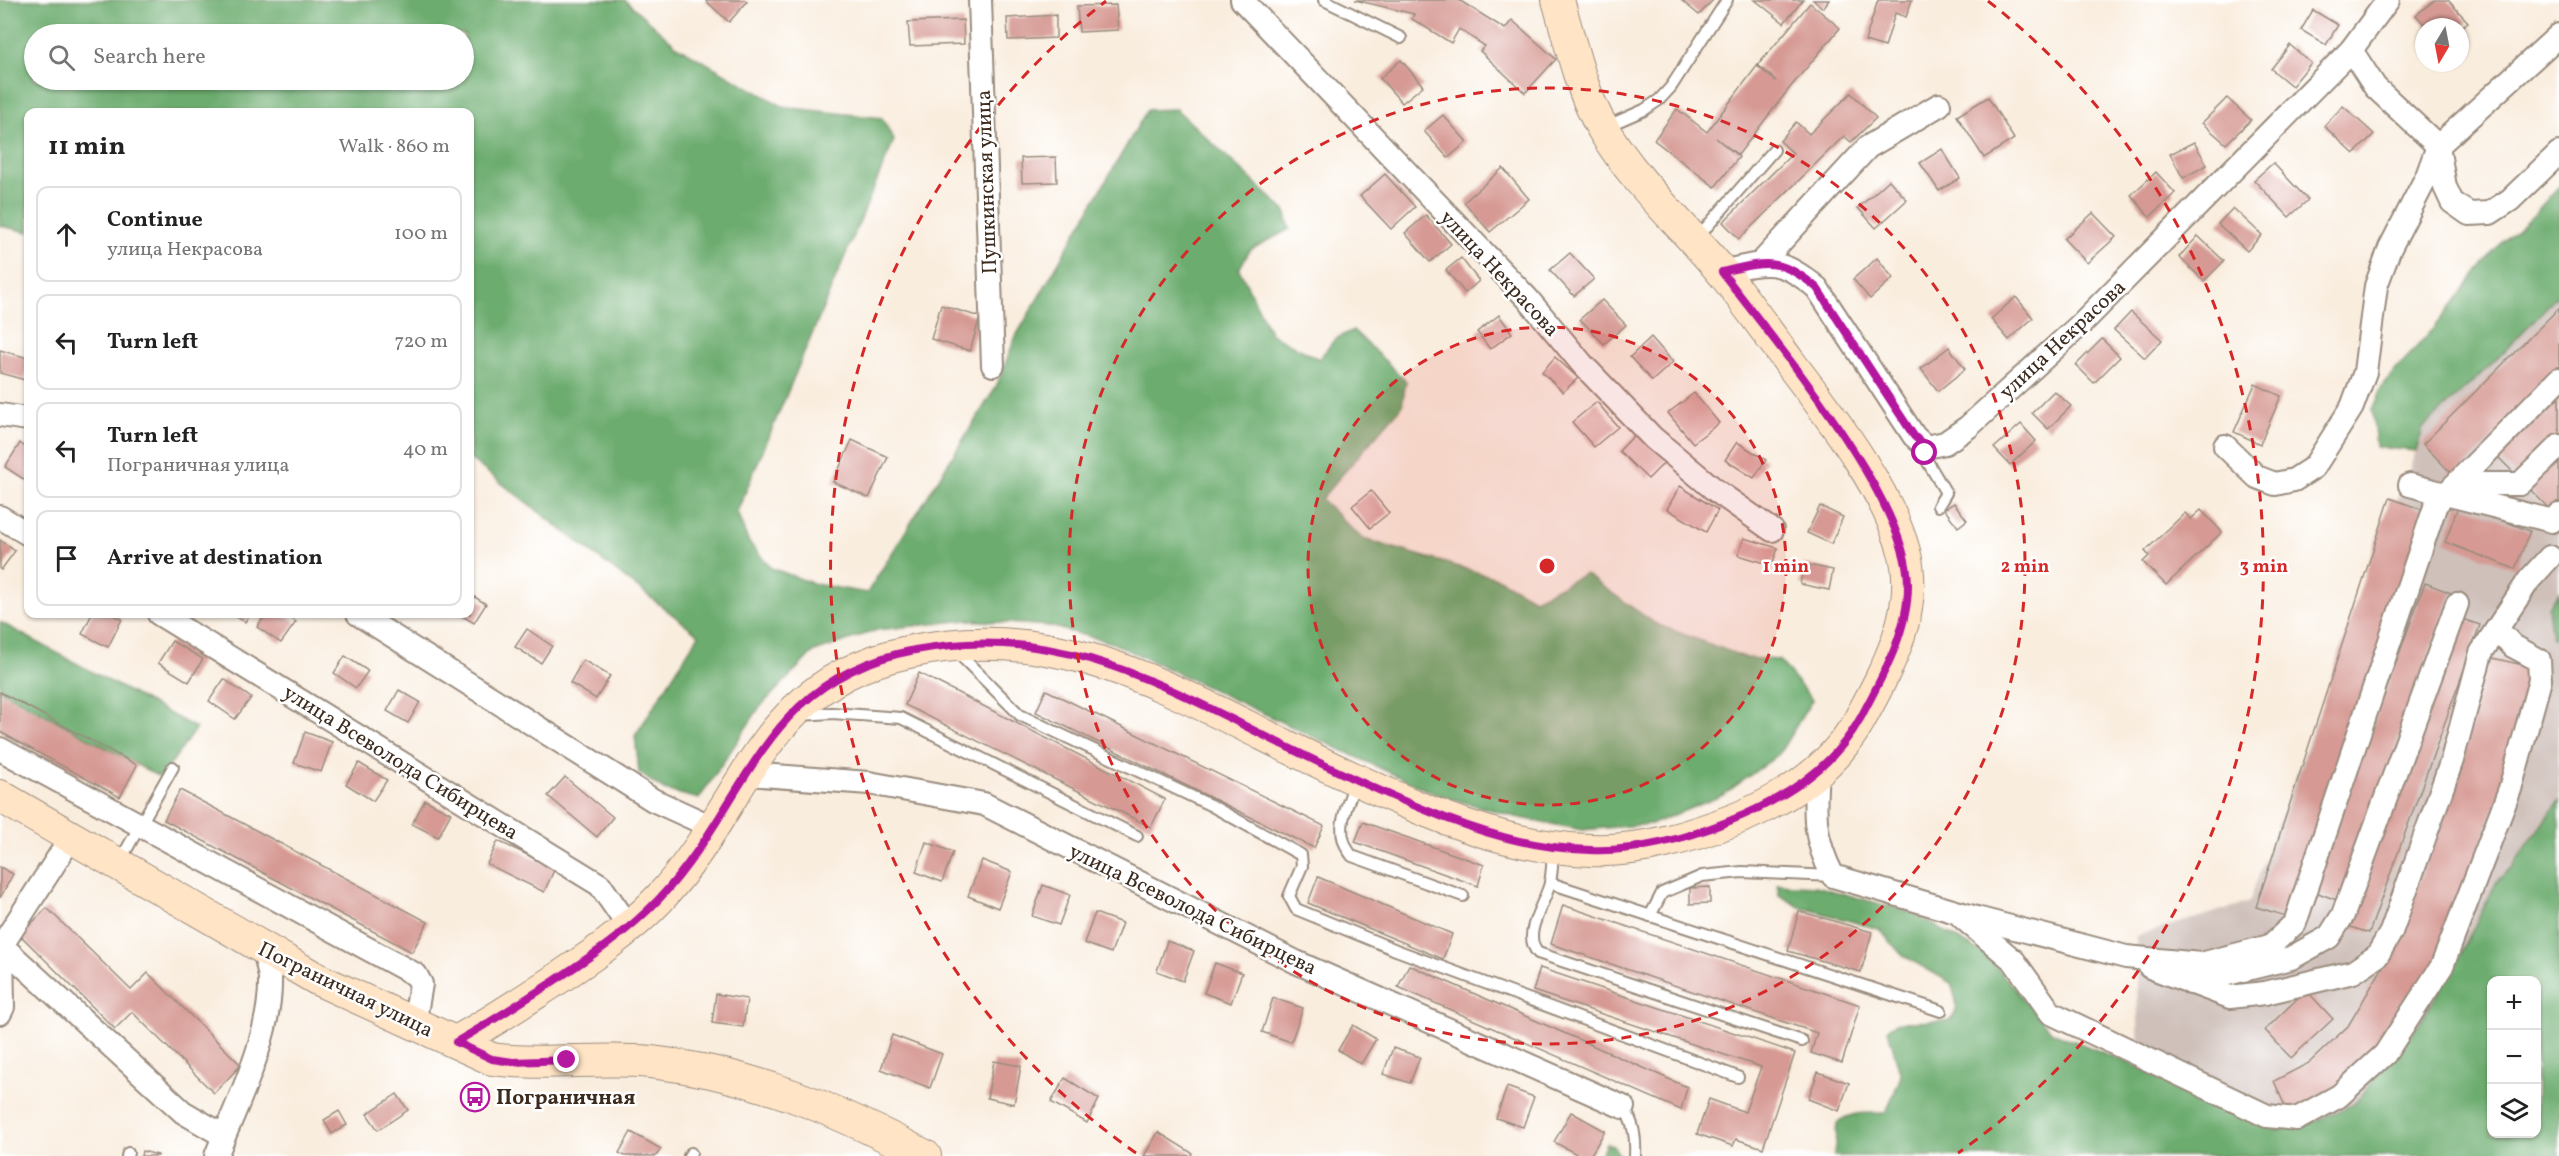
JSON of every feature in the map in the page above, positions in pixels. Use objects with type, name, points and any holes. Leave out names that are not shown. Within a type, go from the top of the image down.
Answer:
[{"type":"main road","points":[[456,1042],[597,952],[629,927],[665,892],[712,827],[769,739],[789,716],[819,689],[848,671],[875,660],[912,650],[950,645],[997,643],[1040,647],[1083,656],[1132,671],[1181,693],[1355,781],[1484,832],[1554,847],[1590,850],[1627,849],[1703,832],[1758,809],[1793,790],[1817,772],[1854,729],[1891,656],[1904,619],[1908,589],[1907,562],[1895,525],[1869,477],[1827,412],[1722,272],[1631,171],[1602,128],[1583,88],[1558,0]]},
{"type":"main road","name":"Пограничная улица","points":[[0,796],[317,979],[492,1059],[513,1062],[567,1060],[650,1062],[714,1073],[812,1101],[872,1128],[925,1156]]},
{"type":"street","name":"Пушкинская улица","points":[[980,0],[993,365]]},
{"type":"street","name":"улица Некрасова","points":[[1242,0],[1527,298],[1583,365],[1653,438],[1715,490],[1772,530]]},
{"type":"street","name":"улица Некрасова","points":[[1926,447],[1945,443],[1968,427],[2080,325],[2351,50],[2388,0]]},
{"type":"street","points":[[2225,446],[2257,477],[2275,484],[2294,480],[2314,467],[2352,407],[2365,372],[2376,286],[2390,248],[2427,176],[2438,146],[2559,35]]},
{"type":"street","points":[[2351,50],[2375,87],[2438,146],[2445,187],[2452,202],[2469,214],[2490,213],[2510,200],[2559,153]]},
{"type":"street","points":[[1761,263],[1868,147],[1939,105]]},
{"type":"street","points":[[1722,272],[1761,263],[1779,265],[1797,271],[1817,288],[1914,436],[1926,447]]},
{"type":"street","points":[[2126,957],[2200,964],[2270,946],[2295,923],[2436,504],[2559,379]]},
{"type":"street","points":[[0,415],[24,418]]},
{"type":"street","points":[[2446,494],[2473,484],[2520,484],[2559,446]]},
{"type":"street","points":[[2410,485],[2552,521],[2559,514]]},
{"type":"street","points":[[0,517],[24,532]]},
{"type":"street","points":[[1817,772],[1814,818],[1825,861],[1833,876],[2126,957],[2230,997],[2265,993],[2353,972],[2377,956],[2391,932],[2452,760],[2481,653],[2529,580],[2550,557]]},
{"type":"street","points":[[2191,983],[2291,958],[2329,936],[2343,915],[2457,604]]},
{"type":"street","name":"улица Всеволода Сибирцева","points":[[166,618],[600,885],[629,927]]},
{"type":"street","points":[[364,618],[653,800],[712,827]]},
{"type":"street","points":[[1954,910],[2014,961],[2051,1013],[2266,1116],[2296,1119],[2339,1096],[2385,1054],[2442,966],[2511,789],[2540,680],[2539,660],[2512,646],[2497,629]]},
{"type":"street","points":[[0,749],[416,975],[421,984],[414,1025]]},
{"type":"street","name":"улица Всеволода Сибирцева","points":[[747,774],[870,783],[984,804],[1296,962],[1623,1107]]},
{"type":"street","points":[[0,1013],[3,1006],[1,945],[72,836]]},
{"type":"street","points":[[1,945],[220,1146],[258,1047],[264,1024],[270,977],[264,950]]},
{"type":"lane","points":[[1324,0],[1401,38]]},
{"type":"lane","points":[[1602,128],[1644,110],[1659,100],[1671,87],[1727,0]]},
{"type":"lane","points":[[1694,241],[1774,150]]},
{"type":"lane","points":[[1926,447],[1926,459],[1946,493],[1938,506]]},
{"type":"lane","points":[[950,645],[1020,715],[1212,806],[1301,855],[1302,866],[1289,896],[1296,909],[1396,950],[1738,1077]]},
{"type":"lane","points":[[789,716],[832,713],[901,718],[1137,836]]},
{"type":"lane","points":[[118,864],[173,767]]},
{"type":"lane","points":[[1355,781],[1340,830],[1344,846],[1352,856],[1463,897]]},
{"type":"lane","points":[[1554,847],[1550,883],[1531,936],[1532,947],[1538,953],[1802,1041]]},
{"type":"lane","points":[[1650,916],[1662,893],[1702,876],[1742,872],[1833,876]]},
{"type":"lane","points":[[1550,883],[1941,1011]]},
{"type":"lane","points":[[1623,1107],[1629,1115],[1636,1139],[1635,1156]]},
{"type":"shaded area","points":[[2559,294],[2559,592],[2548,606],[2553,638],[2559,637],[2559,800],[2512,867],[2497,881],[2452,971],[2411,1036],[2354,1104],[2304,1126],[2276,1130],[2139,1067],[2136,936],[2249,902],[2423,428],[2496,360]]},
{"type":"green space","points":[[0,0],[625,0],[678,47],[784,107],[882,118],[894,140],[737,512],[748,541],[771,568],[815,584],[867,593],[996,387],[1016,336],[1147,110],[1176,109],[1285,211],[1290,229],[1250,250],[1239,269],[1271,334],[1319,359],[1335,339],[1353,330],[1406,381],[1402,406],[1321,499],[1363,539],[1497,578],[1534,599],[1585,574],[1656,624],[1747,658],[1779,660],[1812,700],[1779,754],[1723,795],[1652,824],[1582,830],[1516,817],[1435,794],[1113,643],[1049,626],[967,620],[877,630],[812,653],[759,708],[699,799],[664,790],[639,773],[635,736],[699,635],[474,462],[474,108],[24,108],[24,231],[0,226]]},
{"type":"green space","points":[[2559,186],[2559,294],[2496,360],[2423,428],[2416,451],[2376,447],[2372,409],[2384,383],[2440,321],[2493,251],[2535,213]]},
{"type":"green space","points":[[2559,592],[2559,637],[2552,638],[2548,606]]},
{"type":"green space","points":[[0,622],[196,728],[161,778],[0,690]]},
{"type":"green space","points":[[2559,800],[2559,1156],[1834,1156],[1837,1123],[1855,1115],[1886,1113],[1901,1076],[1888,1030],[1891,1026],[1898,1022],[1949,1021],[1955,1013],[1956,999],[1951,983],[1902,955],[1879,929],[1800,907],[1779,895],[1777,884],[1816,886],[1913,913],[1986,955],[2052,1032],[2139,1067],[2276,1130],[2304,1126],[2354,1104],[2411,1036],[2452,971],[2497,881],[2512,867]]},
{"type":"green space","points":[[1606,1143],[1615,1147],[1619,1156],[1600,1156]]},
{"type":"building","points":[[705,0],[745,0],[747,2],[729,22]]},
{"type":"building","points":[[1355,0],[1459,0],[1505,29],[1512,20],[1556,59],[1525,93],[1480,51],[1485,46],[1459,29],[1451,43],[1412,19],[1414,14]]},
{"type":"building","points":[[1681,0],[1713,0],[1699,15]]},
{"type":"building","points":[[1755,0],[1803,0],[1784,23]]},
{"type":"building","points":[[1813,0],[1829,0],[1823,8]]},
{"type":"building","points":[[1878,0],[1912,0],[1906,17],[1895,13],[1885,47],[1865,41]]},
{"type":"building","points":[[2435,0],[2448,0],[2464,18],[2419,18],[2416,15]]},
{"type":"building","points":[[1810,3],[1840,28],[1738,155],[1716,138],[1739,157],[1715,187],[1654,140],[1677,109],[1707,132],[1757,66],[1776,81],[1758,65]]},
{"type":"building","points":[[1116,5],[1118,30],[1079,32],[1077,6]]},
{"type":"building","points":[[2313,10],[2338,25],[2326,45],[2301,30]]},
{"type":"building","points":[[1056,15],[1056,38],[1008,40],[1007,18]]},
{"type":"building","points":[[963,20],[964,44],[910,46],[908,22]]},
{"type":"building","points":[[2290,45],[2311,63],[2292,86],[2271,69]]},
{"type":"building","points":[[1401,60],[1423,86],[1402,103],[1380,78]]},
{"type":"building","points":[[1851,93],[1876,118],[1851,142],[1844,136],[1739,239],[1723,222],[1793,153],[1780,141],[1796,122],[1809,134]]},
{"type":"building","points":[[1988,97],[2014,139],[1984,158],[1957,116]]},
{"type":"building","points":[[2227,98],[2251,120],[2226,144],[2202,123]]},
{"type":"building","points":[[2343,106],[2374,134],[2354,154],[2324,126]]},
{"type":"building","points":[[1443,115],[1467,142],[1448,158],[1424,131]]},
{"type":"building","points":[[2194,142],[2207,165],[2183,178],[2170,154]]},
{"type":"building","points":[[1942,149],[1960,178],[1939,191],[1920,163]]},
{"type":"building","points":[[1056,157],[1057,182],[1022,183],[1021,158]]},
{"type":"building","points":[[2273,163],[2308,200],[2289,217],[2254,180]]},
{"type":"building","points":[[1503,168],[1529,199],[1490,232],[1464,202]]},
{"type":"building","points":[[2156,172],[2175,193],[2150,217],[2131,195]]},
{"type":"building","points":[[1385,174],[1415,207],[1391,229],[1360,196]]},
{"type":"building","points":[[1889,180],[1907,200],[1876,228],[1858,208]]},
{"type":"building","points":[[2233,208],[2262,235],[2247,251],[2218,224]]},
{"type":"building","points":[[2093,213],[2116,237],[2087,263],[2064,239]]},
{"type":"building","points":[[1426,215],[1451,244],[1430,262],[1405,233]]},
{"type":"building","points":[[2198,236],[2224,261],[2204,281],[2179,257]]},
{"type":"building","points":[[1570,253],[1594,279],[1574,296],[1550,270]]},
{"type":"building","points":[[1461,258],[1479,281],[1465,293],[1446,270]]},
{"type":"building","points":[[1877,258],[1893,278],[1870,299],[1853,279]]},
{"type":"building","points":[[2016,297],[2033,318],[2009,340],[1991,319]]},
{"type":"building","points":[[1602,300],[1626,325],[1604,344],[1580,319]]},
{"type":"building","points":[[941,305],[980,317],[970,351],[931,339]]},
{"type":"building","points":[[2559,308],[2559,372],[2454,476],[2423,444]]},
{"type":"building","points":[[2131,312],[2162,340],[2145,358],[2114,330]]},
{"type":"building","points":[[1499,315],[1512,333],[1490,349],[1477,332]]},
{"type":"building","points":[[1651,337],[1673,362],[1652,381],[1630,357]]},
{"type":"building","points":[[2102,339],[2120,357],[2094,383],[2076,365]]},
{"type":"building","points":[[1949,347],[1965,369],[1938,391],[1921,369]]},
{"type":"building","points":[[0,350],[24,357],[24,380],[0,373]]},
{"type":"building","points":[[1555,357],[1578,378],[1563,392],[1542,372]]},
{"type":"building","points":[[2255,384],[2281,396],[2260,444],[2234,432]]},
{"type":"building","points":[[2559,389],[2559,438],[2518,477],[2495,454]]},
{"type":"building","points":[[2054,391],[2071,406],[2048,429],[2032,413]]},
{"type":"building","points":[[1694,393],[1719,423],[1693,443],[1668,413]]},
{"type":"building","points":[[1597,402],[1618,427],[1594,447],[1572,422]]},
{"type":"building","points":[[2021,424],[2036,441],[2010,465],[1994,448]]},
{"type":"building","points":[[1639,430],[1668,459],[1648,479],[1619,451]]},
{"type":"building","points":[[852,440],[888,457],[869,498],[833,482]]},
{"type":"building","points":[[1737,442],[1766,460],[1754,478],[1725,460]]},
{"type":"building","points":[[20,443],[24,446],[24,479],[5,467]]},
{"type":"building","points":[[2559,453],[2559,507],[2553,513],[2526,485]]},
{"type":"building","points":[[1680,486],[1718,510],[1706,532],[1667,509]]},
{"type":"building","points":[[1371,491],[1389,513],[1370,528],[1352,506]]},
{"type":"building","points":[[2390,498],[2426,511],[2289,917],[2256,907]]},
{"type":"building","points":[[1954,503],[1967,520],[1958,527],[1944,509]]},
{"type":"building","points":[[2459,504],[2530,531],[2515,569],[2445,542]]},
{"type":"building","points":[[1820,506],[1843,517],[1831,544],[1807,533]]},
{"type":"building","points":[[2201,510],[2222,532],[2166,585],[2143,562],[2149,556],[2145,551],[2185,513],[2191,519]]},
{"type":"building","points":[[1744,538],[1778,548],[1772,565],[1738,555]]},
{"type":"building","points":[[0,540],[15,551],[1,570],[0,569]]},
{"type":"building","points":[[1804,564],[1833,570],[1829,590],[1800,584]]},
{"type":"building","points":[[2425,583],[2451,593],[2339,901],[2313,891]]},
{"type":"building","points":[[474,596],[486,604],[474,623],[466,618],[474,618]]},
{"type":"building","points":[[90,618],[122,619],[108,647],[82,634]]},
{"type":"building","points":[[263,618],[290,618],[296,622],[281,643],[257,627]]},
{"type":"building","points":[[2459,618],[2480,625],[2369,933],[2348,926]]},
{"type":"building","points":[[527,629],[552,646],[541,663],[515,647]]},
{"type":"building","points":[[172,641],[203,659],[189,682],[158,663]]},
{"type":"building","points":[[345,656],[368,671],[356,688],[334,673]]},
{"type":"building","points":[[2488,657],[2532,667],[2502,787],[2436,963],[2379,1049],[2332,1090],[2288,1113],[2274,1081],[2309,1063],[2348,1026],[2396,945],[2461,772]]},
{"type":"building","points":[[583,660],[610,676],[596,699],[570,683]]},
{"type":"building","points":[[919,673],[1165,799],[1151,827],[905,705]]},
{"type":"building","points":[[224,679],[251,698],[235,719],[209,701]]},
{"type":"building","points":[[399,690],[420,702],[408,723],[387,711]]},
{"type":"building","points":[[1046,690],[1324,826],[1314,848],[1036,712]]},
{"type":"building","points":[[0,692],[137,765],[120,797],[0,732]]},
{"type":"building","points":[[305,732],[332,742],[321,772],[294,763]]},
{"type":"building","points":[[359,763],[387,780],[373,801],[346,784]]},
{"type":"building","points":[[565,777],[613,817],[597,837],[548,796]]},
{"type":"building","points":[[180,790],[428,922],[412,952],[164,820]]},
{"type":"building","points":[[425,800],[451,813],[438,837],[412,824]]},
{"type":"building","points":[[1363,822],[1484,865],[1478,886],[1355,842]]},
{"type":"building","points":[[498,841],[555,868],[544,892],[487,864]]},
{"type":"building","points":[[926,842],[953,852],[942,882],[916,872]]},
{"type":"building","points":[[982,860],[1012,872],[998,908],[968,896]]},
{"type":"building","points":[[0,867],[13,874],[0,898]]},
{"type":"building","points":[[1318,877],[1452,934],[1443,959],[1308,903]]},
{"type":"building","points":[[1043,885],[1070,895],[1059,925],[1032,916]]},
{"type":"building","points":[[1710,887],[1710,903],[1690,904],[1690,888]]},
{"type":"building","points":[[1563,905],[1860,1005],[1842,1063],[1811,1053],[1817,1033],[1551,944]]},
{"type":"building","points":[[47,908],[131,990],[148,973],[241,1065],[214,1093],[132,1012],[115,1029],[20,935]]},
{"type":"building","points":[[1799,911],[1872,932],[1861,972],[1788,951]]},
{"type":"building","points":[[1095,913],[1122,923],[1111,953],[1084,943]]},
{"type":"building","points":[[1167,941],[1194,951],[1183,981],[1157,971]]},
{"type":"building","points":[[1215,963],[1242,973],[1231,1003],[1204,993]]},
{"type":"building","points":[[1409,965],[1687,1087],[1681,1110],[1398,987]]},
{"type":"building","points":[[1540,968],[1795,1053],[1763,1148],[1736,1139],[1733,1146],[1697,1134],[1709,1099],[1745,1112],[1761,1067],[1533,991]]},
{"type":"building","points":[[2306,990],[2333,1019],[2291,1058],[2265,1030]]},
{"type":"building","points":[[716,994],[747,999],[743,1027],[712,1023]]},
{"type":"building","points":[[1273,998],[1303,1008],[1291,1042],[1262,1032]]},
{"type":"building","points":[[1353,1025],[1376,1039],[1361,1064],[1338,1050]]},
{"type":"building","points":[[892,1035],[942,1054],[930,1088],[881,1069]]},
{"type":"building","points":[[1393,1048],[1420,1057],[1410,1083],[1383,1074]]},
{"type":"building","points":[[994,1061],[1021,1066],[1014,1104],[987,1098]]},
{"type":"building","points":[[1818,1072],[1849,1083],[1839,1111],[1808,1099]]},
{"type":"building","points":[[1065,1078],[1099,1099],[1087,1123],[1051,1102]]},
{"type":"building","points":[[1507,1087],[1534,1097],[1523,1127],[1496,1118]]},
{"type":"building","points":[[397,1094],[408,1110],[378,1130],[367,1114]]},
{"type":"building","points":[[339,1111],[347,1125],[332,1134],[324,1120]]},
{"type":"building","points":[[1571,1112],[1605,1131],[1590,1156],[1580,1156],[1554,1142]]},
{"type":"building","points":[[631,1132],[661,1149],[656,1156],[625,1156],[619,1153]]},
{"type":"building","points":[[1158,1132],[1192,1153],[1191,1156],[1144,1156]]},
{"type":"building","points":[[142,1151],[158,1155],[158,1156],[141,1156]]},
{"type":"place","name":"Пограничная","points":[[475,1097]]},
{"type":"route","points":[[567,1060],[513,1062],[492,1059],[456,1042],[484,1027],[597,952],[659,899],[684,868],[769,739],[804,700],[826,683],[848,671],[875,660],[912,650],[950,645],[997,643],[1040,647],[1083,656],[1132,671],[1181,693],[1355,781],[1484,832],[1520,842],[1590,850],[1627,849],[1658,844],[1703,832],[1750,813],[1793,790],[1817,772],[1854,729],[1891,656],[1904,619],[1908,589],[1907,562],[1895,525],[1869,477],[1827,412],[1722,272],[1761,263],[1779,265],[1797,271],[1817,288],[1914,436],[1926,447],[1925,453]]}]
